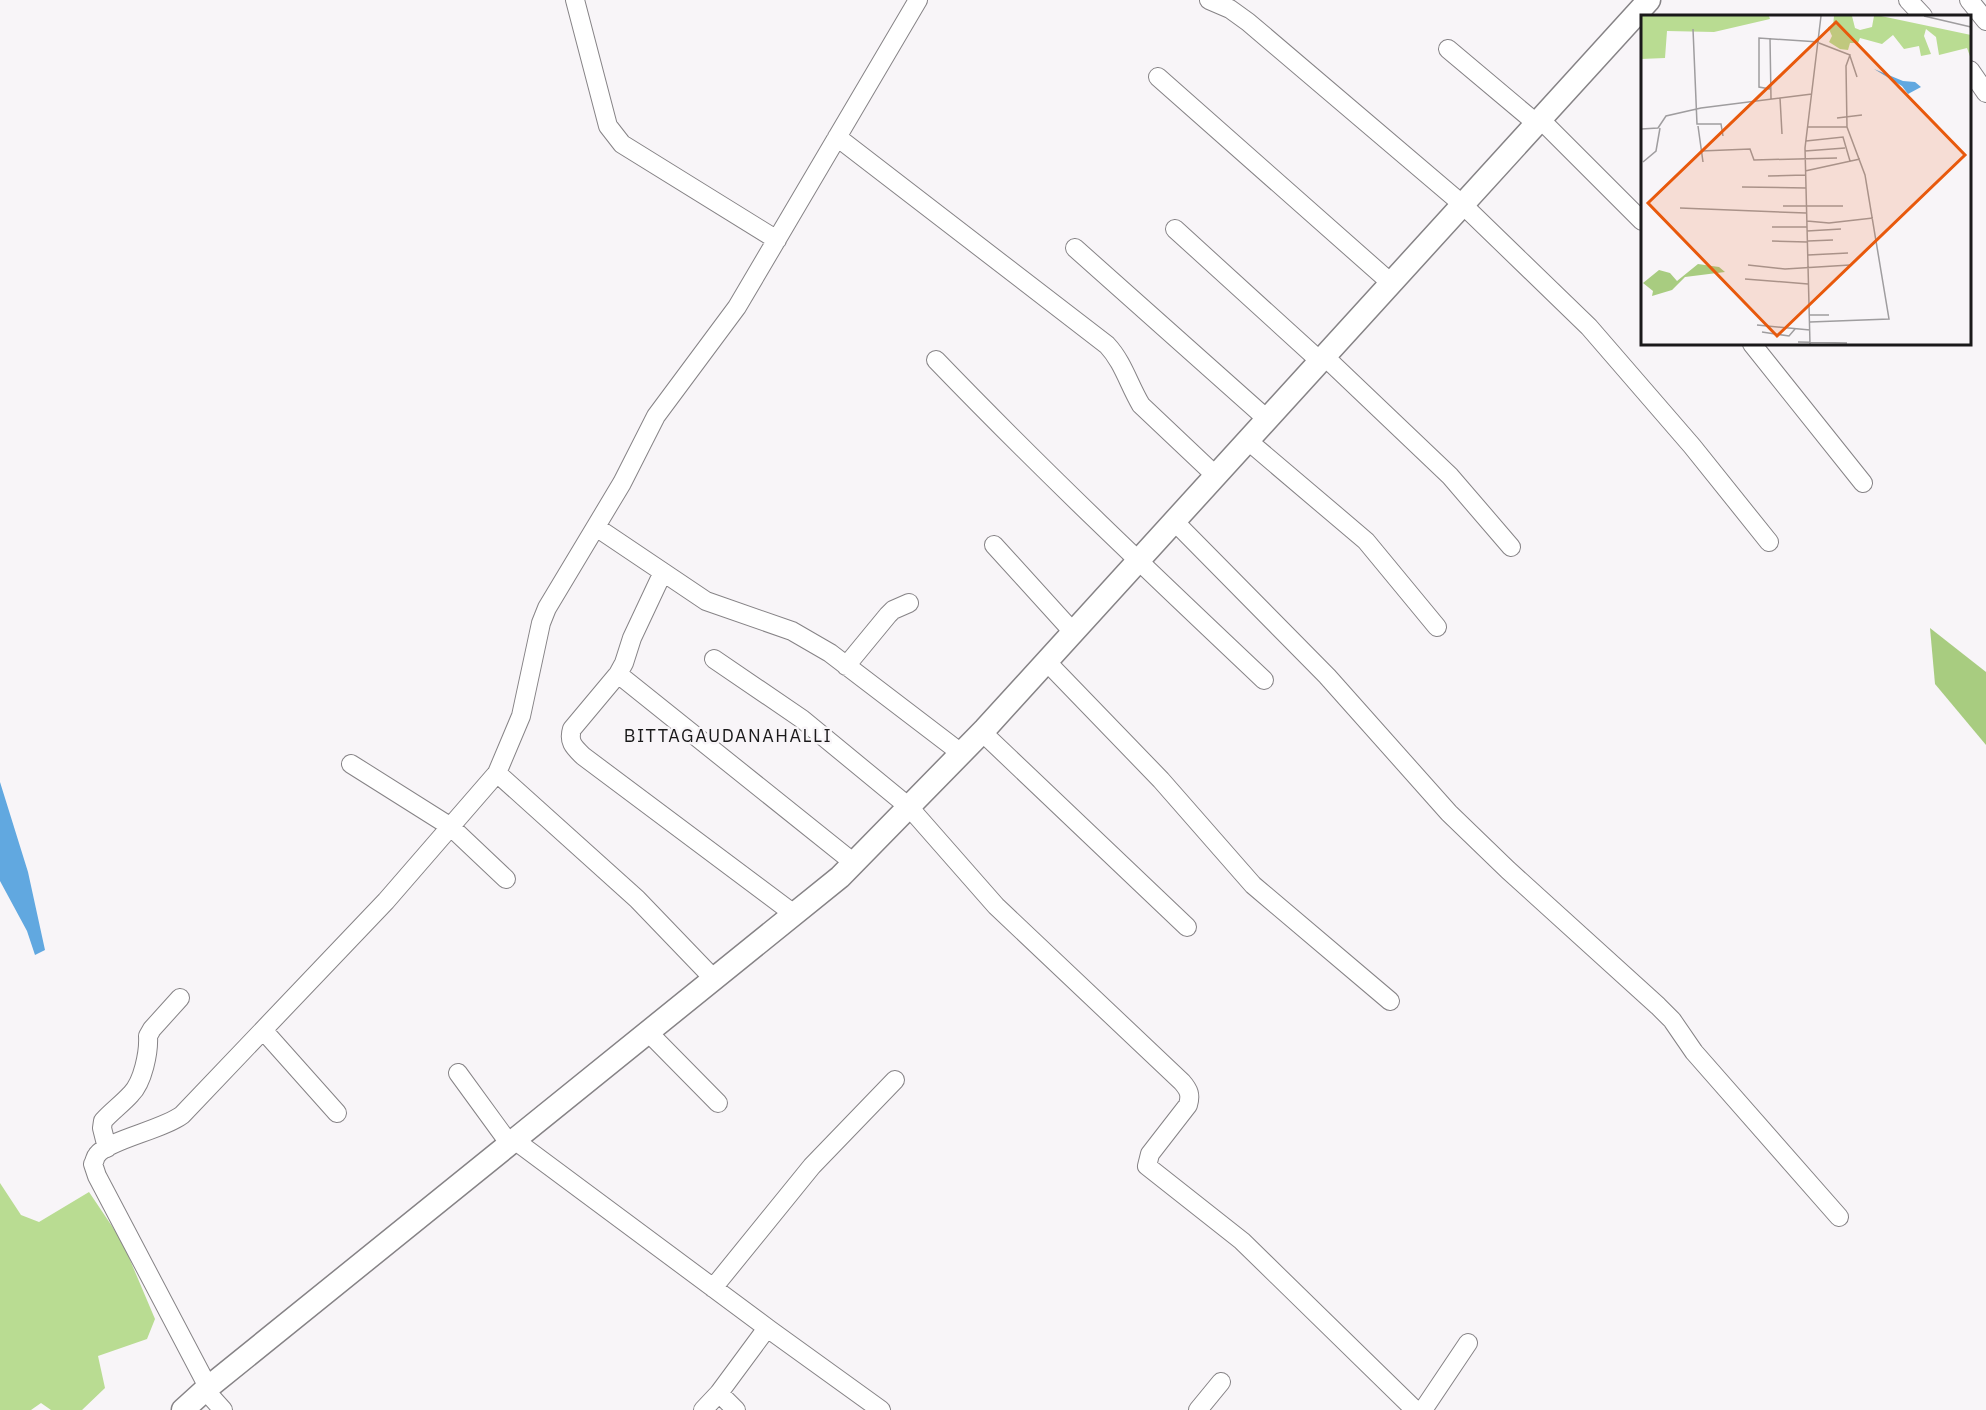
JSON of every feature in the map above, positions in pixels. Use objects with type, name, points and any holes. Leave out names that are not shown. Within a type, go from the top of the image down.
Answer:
[{"type":"main road","points":[[183,1410],[206,1388],[840,877],[982,732],[1649,0]]},
{"type":"street","points":[[575,0],[608,126],[614,136],[622,144],[777,240]]},
{"type":"street","points":[[223,1410],[206,1388],[97,1176],[93,1164],[97,1155],[106,1148],[175,1121],[386,901],[497,773],[521,717],[543,616],[624,479],[656,416],[737,307],[918,0]]},
{"type":"street","points":[[1209,0],[1230,9],[1248,22],[1462,204],[1589,327],[1692,446],[1769,542]]},
{"type":"street","points":[[1908,0],[1922,15]]},
{"type":"street","points":[[1969,0],[1986,21]]},
{"type":"street","points":[[1448,49],[1538,121],[1641,220]]},
{"type":"street","points":[[1971,71],[1986,93]]},
{"type":"street","points":[[1158,77],[1391,283]]},
{"type":"street","points":[[837,137],[1107,345],[1116,355],[1141,405],[1215,475]]},
{"type":"street","points":[[1175,229],[1450,476],[1511,548]]},
{"type":"street","points":[[1075,248],[1267,419]]},
{"type":"street","points":[[1753,345],[1863,483]]},
{"type":"street","points":[[936,360],[1138,561],[1264,680]]},
{"type":"street","points":[[1247,440],[1366,540],[1437,627]]},
{"type":"street","points":[[1174,521],[1327,676],[1449,813],[1665,1013],[1694,1052],[1839,1217]]},
{"type":"street","points":[[596,527],[705,601],[792,631],[846,666],[961,753]]},
{"type":"street","points":[[994,545],[1072,632]]},
{"type":"street","points":[[663,573],[632,638],[624,663],[618,674],[572,729],[569,736],[572,745],[583,756],[794,914]]},
{"type":"street","points":[[846,666],[888,615],[893,610],[909,603]]},
{"type":"street","points":[[714,659],[802,719],[909,807],[996,906],[1188,1090],[1191,1096],[1188,1105],[1150,1154],[1147,1166],[1242,1241],[1415,1410]]},
{"type":"street","points":[[1047,661],[1161,780],[1239,871],[1390,1001]]},
{"type":"street","points":[[618,674],[854,862]]},
{"type":"street","points":[[982,732],[1187,927]]},
{"type":"street","points":[[351,764],[451,827],[506,879]]},
{"type":"street","points":[[497,773],[637,899],[713,978]]},
{"type":"street","points":[[106,1148],[103,1121],[133,1093],[141,1078],[148,1036],[180,998]]},
{"type":"street","points":[[263,1030],[337,1113]]},
{"type":"street","points":[[647,1031],[718,1103]]},
{"type":"street","points":[[458,1073],[511,1141],[881,1410]]},
{"type":"street","points":[[713,1288],[812,1166],[895,1080]]},
{"type":"street","points":[[703,1410],[719,1393],[766,1328]]},
{"type":"street","points":[[1423,1410],[1468,1343]]},
{"type":"street","points":[[1198,1410],[1221,1382]]},
{"type":"street","points":[[719,1393],[736,1410]]},
{"type":"green space","points":[[1930,628],[1986,672],[1986,745],[1935,684]]},
{"type":"green space","points":[[0,1183],[21,1215],[39,1222],[89,1192],[122,1241],[155,1319],[147,1339],[98,1356],[105,1388],[82,1410],[51,1410],[41,1403],[31,1410],[0,1410]]},
{"type":"water","points":[[0,782],[28,872],[45,950],[35,955],[27,931],[0,881]]},
{"type":"district","name":"BITTAGAUDANAHALLI","points":[[728,736]]}]
